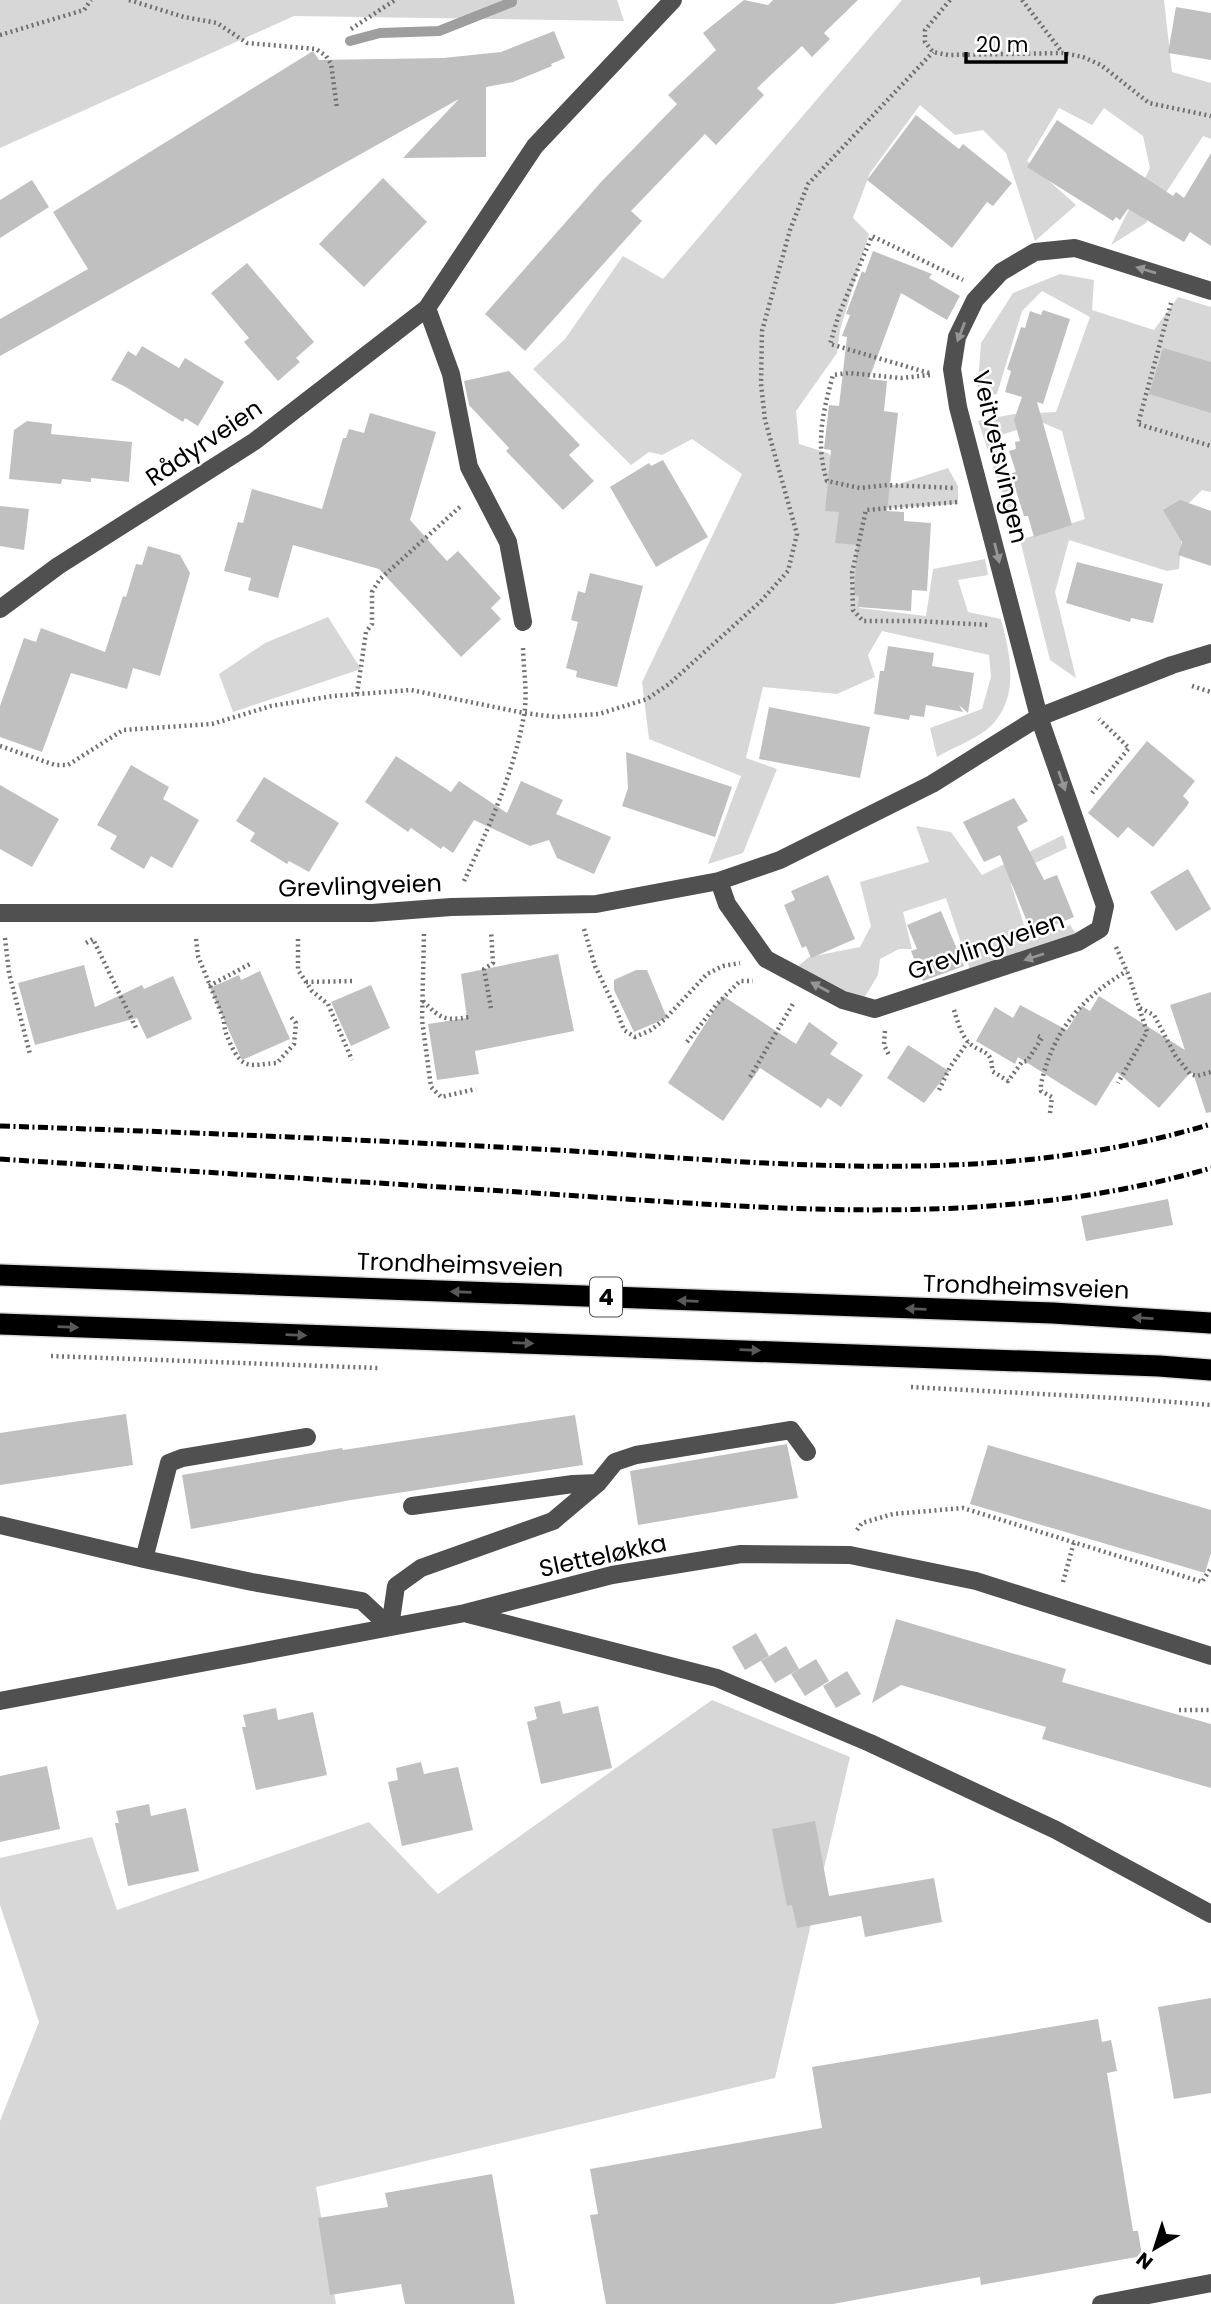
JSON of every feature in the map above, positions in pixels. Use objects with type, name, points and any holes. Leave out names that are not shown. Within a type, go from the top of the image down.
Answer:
[{"type":"highway","name":"Trondheimsveien","points":[[0,1275],[1054,1313],[1211,1322]]},
{"type":"highway","name":"4","points":[[0,1324],[795,1352],[1211,1370]]},
{"type":"street","name":"Rådyrveien","points":[[0,609],[58,566],[255,441],[427,308],[535,146],[673,0]]},
{"type":"street","name":"Veitvetsvingen","points":[[1039,717],[958,407],[953,369],[957,337],[975,300],[1001,272],[1035,253],[1075,248],[1211,291]]},
{"type":"street","points":[[427,308],[451,374],[469,467],[508,542],[523,622]]},
{"type":"street","name":"Grevlingveien","points":[[1,913],[372,913],[451,907],[578,905],[719,881],[780,860],[932,784],[1039,717],[1172,665],[1211,653]]},
{"type":"street","points":[[1039,717],[1105,906],[1102,918]]},
{"type":"street","name":"Grevlingveien","points":[[719,881],[727,904],[766,959],[843,1000],[874,1010],[1078,942],[1100,929],[1102,918]]},
{"type":"street","points":[[390,1627],[396,1586],[421,1568],[553,1521],[598,1483],[615,1462],[636,1455],[791,1430],[807,1452]]},
{"type":"street","points":[[144,1559],[169,1463],[182,1458],[307,1437]]},
{"type":"street","points":[[412,1506],[598,1483]]},
{"type":"street","points":[[0,1525],[252,1582],[362,1601],[390,1627]]},
{"type":"street","name":"Sletteløkka","points":[[0,1701],[465,1613],[612,1575],[741,1554],[850,1555],[976,1581],[1211,1656]]},
{"type":"street","points":[[465,1613],[717,1678],[870,1743],[1056,1830],[1211,1914]]},
{"type":"street","points":[[1101,2304],[1211,2283]]},
{"type":"path","points":[[0,36],[84,10],[91,0]]},
{"type":"path","points":[[129,0],[184,17],[217,23],[247,43],[316,49],[327,56],[331,64],[337,108]]},
{"type":"path","points":[[351,29],[395,0]]},
{"type":"path","points":[[950,0],[925,30],[925,43],[933,52],[948,55],[1063,53],[1101,65],[1149,103],[1211,116]]},
{"type":"path","points":[[1022,0],[1063,53]]},
{"type":"path","points":[[0,747],[55,765],[68,765],[122,730],[212,724],[271,706],[357,694],[411,690],[556,717],[599,714],[647,699],[669,684],[760,602],[788,571],[797,534],[765,419],[761,384],[762,331],[786,242],[808,184],[933,52]]},
{"type":"path","points":[[964,281],[872,236],[839,314],[830,344],[934,374],[901,378],[849,373],[833,375],[821,422],[822,467],[827,481],[860,488],[887,485],[980,490]]},
{"type":"path","points":[[1177,279],[1138,424],[1211,446]]},
{"type":"path","points":[[357,694],[366,632],[372,624],[372,593],[380,579],[481,489]]},
{"type":"path","points":[[980,490],[954,503],[866,510],[852,573],[853,610],[863,621],[1016,626]]},
{"type":"path","points":[[451,907],[486,834],[509,772],[524,713],[523,622]]},
{"type":"path","points":[[1080,701],[1129,748],[1090,796]]},
{"type":"path","points":[[578,905],[595,966],[624,1030],[635,1037],[651,1030],[665,1019],[708,974],[723,966],[766,959]]},
{"type":"path","points":[[491,1008],[484,969],[493,963],[491,937],[494,906]]},
{"type":"path","points":[[424,909],[422,1020],[431,1087],[441,1097],[476,1089]]},
{"type":"path","points":[[1,913],[9,973],[30,1054]]},
{"type":"path","points":[[298,913],[298,970],[328,1004],[352,1060]]},
{"type":"path","points":[[192,914],[198,956],[237,1059],[249,1065],[277,1063],[294,1044],[296,1023],[291,1017]]},
{"type":"path","points":[[1102,918],[1127,971],[1147,1032],[1118,1083]]},
{"type":"path","points":[[86,943],[93,939],[136,1028]]},
{"type":"path","points":[[209,986],[250,964]]},
{"type":"path","points":[[1050,1112],[1052,1097],[1041,1091],[1041,1084],[1055,1042],[1070,1017],[1111,981],[1127,971]]},
{"type":"path","points":[[306,982],[354,981]]},
{"type":"path","points":[[687,1042],[717,1004],[740,981],[766,981]]},
{"type":"path","points":[[750,1077],[805,982],[810,982]]},
{"type":"path","points":[[945,986],[968,1041],[989,1054],[993,1062],[992,1070],[1007,1081],[1023,1062],[1027,1061],[1042,1038],[1038,1036]]},
{"type":"path","points":[[422,1001],[438,1016],[450,1020],[469,1017]]},
{"type":"path","points":[[1140,1008],[1154,1015],[1175,1055],[1190,1074],[1197,1076],[1211,1072]]},
{"type":"path","points":[[939,1090],[968,1041]]},
{"type":"path","points":[[41,1356],[384,1368]]},
{"type":"path","points":[[900,1387],[1211,1405]]},
{"type":"path","points":[[850,1555],[851,1537],[862,1523],[893,1514],[963,1508],[1202,1582],[1211,1568]]},
{"type":"path","points":[[1055,1606],[1074,1542]]},
{"type":"path","points":[[1179,1710],[1211,1710]]},
{"type":"shaded area","points":[[0,0],[617,0],[624,21],[294,16],[0,148]]},
{"type":"shaded area","points":[[902,0],[1164,0],[1172,72],[1211,83],[1211,139],[1203,136],[1146,223],[1111,245],[1150,168],[1143,136],[1104,108],[1092,125],[1059,108],[1027,161],[1076,205],[1035,241],[1006,153],[983,130],[955,135],[920,105],[870,173],[853,218],[869,234],[840,330],[837,353],[796,411],[799,444],[828,453],[855,486],[896,485],[948,468],[958,486],[958,504],[869,509],[859,608],[926,616],[933,569],[985,559],[988,575],[958,580],[968,612],[1001,619],[1010,664],[1009,693],[996,720],[985,731],[937,757],[930,728],[982,709],[991,677],[989,655],[882,631],[868,655],[875,677],[837,694],[763,687],[746,758],[777,769],[743,853],[708,864],[741,776],[649,739],[642,682],[742,474],[692,439],[662,455],[649,452],[631,465],[533,369],[565,339],[623,256],[663,279]]},
{"type":"shaded area","points":[[1060,274],[1094,280],[1092,310],[1154,330],[1178,297],[1211,307],[1211,492],[1202,490],[1184,508],[1179,569],[1167,571],[1069,540],[1055,592],[1076,678],[1050,660],[1020,540],[1085,519],[1062,431],[1041,422],[992,438],[1020,512],[1013,524],[978,421],[1014,414],[1056,412],[1090,317],[1042,291],[1022,311],[997,394],[977,398],[981,343],[1013,293]]},
{"type":"shaded area","points":[[328,617],[361,669],[233,712],[219,674],[265,643]]},
{"type":"shaded area","points":[[916,826],[951,832],[982,875],[1063,835],[1067,848],[1018,871],[1019,878],[1011,884],[1029,941],[1070,925],[1076,934],[972,976],[946,898],[903,912],[912,949],[899,949],[880,959],[878,975],[863,1000],[798,966],[809,957],[860,947],[871,926],[860,882],[929,862]]},
{"type":"shaded area","points":[[712,1700],[850,1757],[775,2078],[316,2187],[336,2304],[0,2304],[0,2121],[39,2022],[0,1905],[0,1858],[92,1837],[117,1910],[369,1822],[438,1894]]},
{"type":"building","points":[[744,0],[768,5],[773,0],[858,0],[824,33],[830,39],[812,57],[802,46],[757,88],[764,95],[716,145],[705,134],[631,211],[642,221],[525,351],[485,314],[601,182],[677,104],[668,95],[716,50],[703,33]]},
{"type":"building","points":[[1176,7],[1211,13],[1211,60],[1168,53]]},
{"type":"building","points":[[554,31],[565,58],[513,82],[486,87],[486,157],[403,158],[459,99],[0,356],[0,319],[88,269],[53,212],[313,51],[319,60],[443,58],[501,52]]},
{"type":"building","points":[[916,115],[959,149],[963,144],[1012,183],[993,206],[987,202],[952,248],[867,180]]},
{"type":"building","points":[[1057,120],[1173,196],[1176,192],[1184,198],[1211,153],[1211,246],[1190,232],[1184,242],[1128,209],[1120,220],[1116,217],[1113,221],[1027,167]]},
{"type":"building","points":[[383,178],[427,222],[364,287],[319,244]]},
{"type":"building","points":[[32,180],[49,207],[0,238],[0,200]]},
{"type":"building","points":[[873,251],[932,274],[929,278],[960,296],[947,320],[901,293],[869,379],[887,381],[884,411],[898,413],[887,511],[904,512],[904,521],[931,523],[927,591],[912,590],[911,611],[858,607],[859,597],[854,594],[857,545],[835,543],[839,512],[825,511],[831,450],[824,449],[829,405],[839,406],[847,337],[842,336],[850,315],[846,314],[862,271],[865,273]]},
{"type":"building","points":[[247,263],[314,342],[296,358],[300,362],[278,381],[244,342],[249,338],[211,293]]},
{"type":"building","points":[[1043,310],[1070,319],[1043,404],[1037,402],[1072,525],[1034,537],[1028,516],[1024,516],[1017,494],[1012,473],[1016,472],[1009,451],[1016,449],[1015,442],[1020,441],[1014,420],[1022,397],[1005,392],[1011,371],[1007,369],[1021,327],[1025,328],[1030,311],[1041,315]]},
{"type":"building","points":[[142,346],[179,368],[185,358],[224,382],[198,426],[185,418],[183,422],[111,380],[128,351],[136,356]]},
{"type":"building","points":[[1163,348],[1211,362],[1211,413],[1149,394]]},
{"type":"building","points":[[509,371],[580,445],[569,455],[594,481],[563,510],[506,451],[509,448],[469,405],[464,381]]},
{"type":"building","points":[[370,413],[436,432],[410,520],[447,561],[458,551],[501,598],[491,608],[501,619],[461,657],[379,569],[293,545],[278,598],[248,590],[251,578],[224,571],[238,522],[243,523],[252,489],[322,509],[343,438],[346,438],[349,429],[364,433]]},
{"type":"building","points":[[27,421],[52,424],[51,434],[132,442],[129,482],[91,478],[91,482],[62,479],[61,484],[9,479],[14,430]]},
{"type":"building","points":[[663,460],[708,537],[656,567],[610,487],[649,463],[651,466]]},
{"type":"building","points":[[1180,500],[1211,511],[1211,566],[1178,555],[1182,542],[1163,510]]},
{"type":"building","points":[[0,506],[29,509],[24,550],[0,546]]},
{"type":"building","points":[[148,546],[180,555],[190,573],[160,676],[133,668],[127,689],[71,673],[42,752],[0,737],[0,706],[24,638],[36,642],[41,628],[105,652],[123,596],[126,597],[136,564],[142,565]]},
{"type":"building","points":[[1077,562],[1163,584],[1153,623],[1131,618],[1130,622],[1066,603]]},
{"type":"building","points":[[590,573],[643,586],[617,687],[576,677],[577,671],[566,668],[578,622],[571,620],[578,591],[585,593]]},
{"type":"building","points":[[888,646],[934,653],[932,666],[974,673],[968,713],[959,705],[963,712],[926,705],[924,717],[910,715],[909,720],[874,714],[880,671],[884,671]]},
{"type":"building","points":[[769,707],[870,727],[860,778],[759,759]]},
{"type":"building","points":[[1147,741],[1195,781],[1183,796],[1189,802],[1187,806],[1153,847],[1128,827],[1118,838],[1088,813]]},
{"type":"building","points":[[626,752],[732,787],[715,837],[622,806],[628,788]]},
{"type":"building","points":[[396,756],[451,792],[459,781],[507,813],[521,781],[563,800],[556,814],[611,837],[594,874],[557,858],[549,840],[530,846],[474,820],[453,853],[443,846],[441,849],[411,828],[408,832],[365,802]]},
{"type":"building","points":[[131,765],[169,787],[163,799],[199,820],[172,868],[151,856],[144,869],[110,849],[117,836],[97,825]]},
{"type":"building","points":[[264,777],[339,823],[309,872],[289,861],[287,864],[250,841],[255,833],[236,821]]},
{"type":"building","points":[[0,785],[59,819],[32,867],[0,849]]},
{"type":"building","points":[[1014,798],[1028,821],[1017,827],[1044,880],[1057,875],[1074,917],[1032,934],[1000,855],[984,862],[963,822]]},
{"type":"building","points":[[1188,869],[1211,909],[1176,931],[1150,892]]},
{"type":"building","points":[[828,875],[855,939],[811,958],[806,946],[802,948],[784,905],[795,900],[791,891]]},
{"type":"building","points":[[941,911],[964,966],[923,981],[911,951],[917,949],[907,925]]},
{"type":"building","points":[[558,954],[574,1031],[475,1051],[479,1074],[437,1080],[428,1024],[467,1018],[461,974]]},
{"type":"building","points":[[84,965],[95,1007],[142,985],[144,989],[173,976],[192,1019],[147,1039],[137,1018],[35,1045],[18,983]]},
{"type":"building","points":[[636,970],[647,970],[667,1018],[634,1032],[614,990],[614,980]]},
{"type":"building","points":[[260,971],[290,1039],[242,1060],[210,988],[239,975],[241,980]]},
{"type":"building","points":[[371,985],[390,1028],[351,1046],[331,1002]]},
{"type":"building","points":[[1211,992],[1211,1112],[1206,1113],[1193,1073],[1189,1074],[1159,1108],[1117,1072],[1096,1106],[1018,1057],[1015,1064],[976,1041],[995,1007],[1013,1018],[1020,1005],[1067,1030],[1082,1006],[1090,1011],[1099,996],[1185,1050],[1170,1005]]},
{"type":"building","points":[[723,996],[796,1044],[809,1022],[838,1043],[830,1054],[863,1075],[841,1107],[828,1098],[821,1108],[760,1068],[723,1121],[668,1083]]},
{"type":"building","points":[[908,1045],[949,1071],[924,1103],[887,1078]]},
{"type":"building","points":[[1168,1199],[1173,1225],[1086,1241],[1081,1216]]},
{"type":"building","points":[[126,1414],[133,1465],[0,1485],[0,1433]]},
{"type":"building","points":[[575,1415],[583,1465],[351,1500],[191,1529],[182,1475],[342,1448],[343,1450]]},
{"type":"building","points":[[787,1444],[798,1498],[638,1525],[630,1471]]},
{"type":"building","points":[[988,1445],[1211,1510],[1211,1553],[1205,1573],[970,1504]]},
{"type":"building","points":[[896,1619],[1066,1669],[1062,1682],[1211,1724],[1211,1788],[1042,1739],[1046,1727],[901,1685],[872,1703]]},
{"type":"building","points":[[756,1633],[769,1656],[745,1670],[732,1647]]},
{"type":"building","points":[[786,1646],[799,1669],[775,1683],[761,1661]]},
{"type":"building","points":[[816,1659],[829,1681],[805,1696],[791,1674]]},
{"type":"building","points":[[847,1671],[861,1694],[836,1708],[823,1686]]},
{"type":"building","points":[[560,1701],[563,1714],[598,1706],[612,1768],[541,1784],[527,1722],[537,1719],[534,1707]]},
{"type":"building","points":[[276,1708],[278,1720],[313,1712],[327,1775],[256,1790],[242,1727],[246,1727],[243,1715]]},
{"type":"building","points":[[421,1762],[424,1774],[458,1767],[473,1830],[402,1846],[388,1782],[398,1780],[396,1768]]},
{"type":"building","points":[[47,1766],[60,1829],[0,1842],[0,1776]]},
{"type":"building","points":[[149,1804],[151,1816],[186,1808],[199,1871],[128,1886],[115,1823],[119,1823],[116,1811]]},
{"type":"building","points":[[815,1821],[829,1896],[934,1878],[942,1922],[865,1937],[861,1916],[797,1928],[792,1905],[787,1906],[772,1829]]},
{"type":"building","points":[[1211,1998],[1211,2093],[1174,2099],[1158,2007]]},
{"type":"building","points":[[1098,2019],[1102,2042],[1111,2040],[1117,2071],[1107,2073],[1133,2231],[1138,2231],[1142,2256],[981,2285],[980,2277],[833,2304],[606,2304],[590,2215],[598,2214],[590,2169],[822,2128],[812,2067]]},
{"type":"building","points":[[492,2174],[515,2304],[405,2304],[401,2284],[330,2295],[318,2218],[388,2207],[385,2193]]},
{"type":"waterway","points":[[350,41],[380,33],[439,31],[512,0]]},
{"type":"railway","points":[[0,1126],[556,1150],[803,1165],[885,1166],[967,1164],[1049,1157],[1130,1144],[1211,1124]]},
{"type":"railway","points":[[0,1159],[715,1205],[882,1210],[965,1208],[1048,1201],[1130,1188],[1211,1168]]}]
